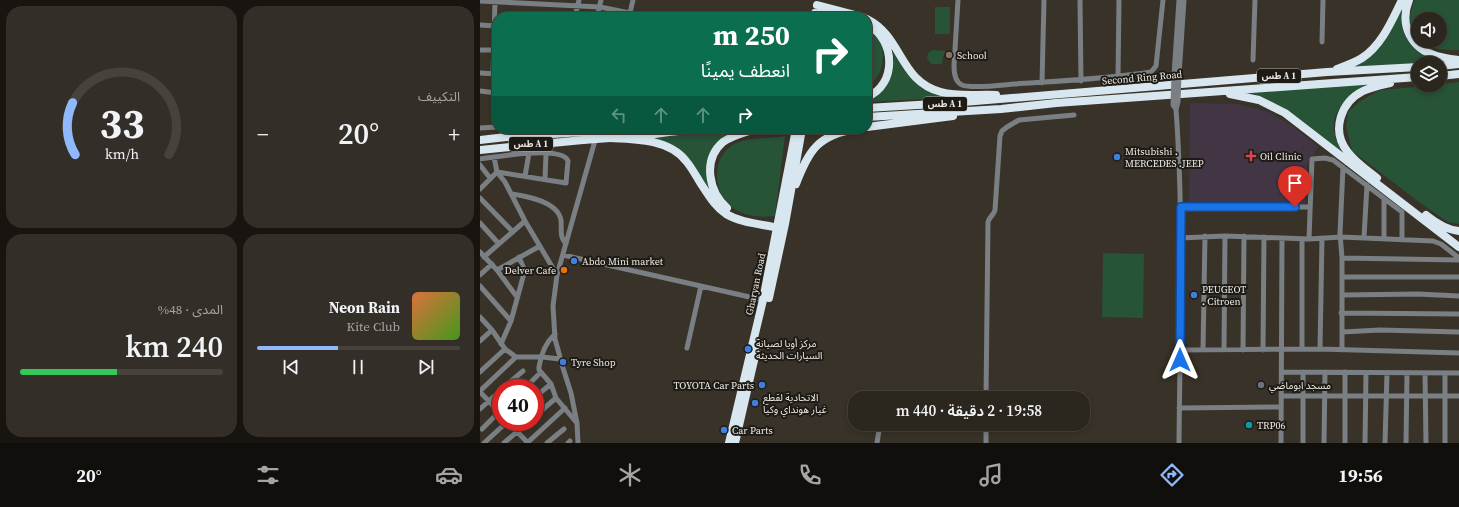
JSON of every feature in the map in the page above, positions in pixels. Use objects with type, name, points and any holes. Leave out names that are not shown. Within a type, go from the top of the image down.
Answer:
[{"type":"highway","points":[[1327,72],[1353,63],[1369,53],[1384,34],[1402,0]]},
{"type":"highway","points":[[1409,0],[1405,12],[1405,19],[1408,34],[1411,39],[1419,48],[1429,53],[1459,60]]},
{"type":"highway","points":[[819,9],[836,12]]},
{"type":"highway","points":[[872,22],[889,36],[908,69],[915,78],[921,84],[931,89],[942,93],[952,94],[1023,97]]},
{"type":"highway","points":[[872,28],[883,38],[887,46],[890,60],[888,74],[882,86],[876,93],[872,95]]},
{"type":"highway","points":[[1447,65],[1459,64]]},
{"type":"highway","name":"Second Ring Road","points":[[872,108],[951,103],[1327,72],[1411,67]]},
{"type":"highway","points":[[1447,75],[1459,74]]},
{"type":"highway","name":"Second Ring Road","points":[[872,117],[1001,109],[1056,103],[1217,92],[1318,83],[1411,78]]},
{"type":"highway","points":[[1411,79],[1373,87],[1363,91],[1347,104],[1341,113],[1339,123],[1339,133],[1342,144],[1346,151],[1360,164],[1431,219],[1448,228],[1459,231]]},
{"type":"highway","points":[[1217,92],[1259,100],[1285,113],[1459,247]]},
{"type":"highway","points":[[872,126],[917,122],[1001,109]]},
{"type":"highway","points":[[582,136],[610,134],[627,139],[663,145],[677,152],[686,160],[708,195],[726,214],[748,222],[781,226]]},
{"type":"highway","points":[[627,139],[656,134]]},
{"type":"highway","points":[[741,134],[730,138],[722,144],[712,159],[711,181],[716,195],[722,203],[733,212],[758,221],[781,226]]},
{"type":"highway","name":"Gharyan Road","points":[[735,443],[781,226],[795,134]]},
{"type":"highway","name":"Gharyan Road","points":[[729,443],[781,226],[788,205],[801,134]]},
{"type":"highway","points":[[788,205],[807,159],[816,146],[825,139],[836,134]]},
{"type":"highway","name":"طس A 1","points":[[480,140],[506,137],[582,136]]},
{"type":"highway","name":"طس A 1","points":[[480,150],[582,136]]},
{"type":"street","points":[[598,12],[601,0]]},
{"type":"street","points":[[630,12],[633,0]]},
{"type":"street","points":[[958,0],[954,71],[958,83],[964,86],[1081,81],[1151,72],[1155,69],[1163,0]]},
{"type":"street","points":[[1042,83],[1044,0]]},
{"type":"street","points":[[1080,0],[1081,81]]},
{"type":"street","points":[[1118,77],[1119,0]]},
{"type":"street","points":[[1177,75],[1179,0]]},
{"type":"street","points":[[1179,443],[1181,186],[1176,109],[1173,105],[1184,0]]},
{"type":"street","points":[[1254,60],[1255,0]]},
{"type":"street","points":[[1322,42],[1323,0]]},
{"type":"street","points":[[480,1],[578,3],[618,12]]},
{"type":"street","points":[[495,1],[495,12]]},
{"type":"street","points":[[480,25],[492,26]]},
{"type":"street","points":[[480,50],[492,50]]},
{"type":"street","points":[[480,73],[492,73]]},
{"type":"street","points":[[480,91],[492,92]]},
{"type":"street","points":[[986,391],[988,222],[995,210],[1000,136],[1002,131],[1019,120],[1074,115]]},
{"type":"street","points":[[480,128],[492,127]]},
{"type":"street","points":[[578,443],[577,423],[571,393],[560,359],[555,334],[553,306],[557,275],[597,134]]},
{"type":"street","points":[[525,176],[528,152]]},
{"type":"street","points":[[480,159],[528,152],[561,155],[567,158],[568,161],[566,183],[497,172]]},
{"type":"street","points":[[546,154],[546,179]]},
{"type":"street","points":[[494,157],[497,172],[512,194],[525,221],[557,275]]},
{"type":"street","points":[[1309,239],[1312,159],[1330,158],[1402,212],[1402,240]]},
{"type":"street","points":[[480,165],[491,178]]},
{"type":"street","points":[[1342,167],[1340,233],[1342,258],[1342,350]]},
{"type":"street","points":[[480,189],[497,172]]},
{"type":"street","points":[[1364,238],[1367,185]]},
{"type":"street","points":[[512,194],[534,198],[554,208],[560,216],[561,235],[566,244]]},
{"type":"street","points":[[480,198],[513,232]]},
{"type":"street","points":[[1384,199],[1384,239]]},
{"type":"street","points":[[1181,207],[1310,208]]},
{"type":"street","points":[[484,256],[525,221]]},
{"type":"street","points":[[480,223],[499,244]]},
{"type":"street","points":[[1180,238],[1205,236],[1244,236],[1302,239],[1341,237],[1438,242],[1459,259]]},
{"type":"street","points":[[1203,350],[1205,236]]},
{"type":"street","points":[[1224,350],[1225,236]]},
{"type":"street","points":[[1243,350],[1244,236]]},
{"type":"street","points":[[1263,350],[1264,237]]},
{"type":"street","points":[[1281,443],[1282,238]]},
{"type":"street","points":[[1320,349],[1322,238]]},
{"type":"street","points":[[1302,239],[1302,350]]},
{"type":"street","points":[[497,270],[540,246]]},
{"type":"street","points":[[480,252],[497,270],[517,297]]},
{"type":"street","points":[[563,255],[763,300]]},
{"type":"street","points":[[501,344],[511,321],[524,271],[523,264],[519,257]]},
{"type":"street","points":[[1342,258],[1459,259]]},
{"type":"street","points":[[480,275],[492,264]]},
{"type":"street","points":[[1342,277],[1459,277]]},
{"type":"street","points":[[480,286],[511,321]]},
{"type":"street","points":[[688,348],[701,286]]},
{"type":"street","points":[[1342,295],[1418,294],[1459,296]]},
{"type":"street","points":[[1341,313],[1459,314]]},
{"type":"street","points":[[480,317],[492,330],[505,349],[516,357],[560,359]]},
{"type":"street","points":[[480,341],[492,330]]},
{"type":"street","points":[[1342,332],[1380,330],[1459,332]]},
{"type":"street","points":[[555,334],[548,340],[544,347],[539,367],[550,384],[556,398],[577,423]]},
{"type":"street","points":[[480,372],[505,349]]},
{"type":"street","points":[[1180,350],[1320,349],[1459,353]]},
{"type":"street","points":[[492,405],[480,391],[516,357]]},
{"type":"street","points":[[514,379],[524,371]]},
{"type":"street","points":[[535,379],[542,372]]},
{"type":"street","points":[[1282,372],[1459,373]]},
{"type":"street","points":[[1302,443],[1303,372]]},
{"type":"street","points":[[1324,443],[1325,372]]},
{"type":"street","points":[[1345,372],[1345,443]]},
{"type":"street","points":[[1365,443],[1366,373]]},
{"type":"street","points":[[1385,443],[1387,373]]},
{"type":"street","points":[[1406,443],[1407,373]]},
{"type":"street","points":[[1425,373],[1426,443]]},
{"type":"street","points":[[1445,373],[1445,443]]},
{"type":"street","points":[[544,389],[550,384]]},
{"type":"street","points":[[1281,396],[1459,396]]},
{"type":"street","points":[[544,408],[556,398]]},
{"type":"street","points":[[480,409],[492,399]]},
{"type":"street","points":[[504,443],[517,432],[527,443],[565,408]]},
{"type":"street","points":[[1179,408],[1282,408]]},
{"type":"street","points":[[482,429],[492,420]]},
{"type":"street","points":[[547,443],[564,429]]},
{"type":"street","points":[[484,443],[498,431]]},
{"type":"street","points":[[876,443],[879,431]]},
{"type":"street","points":[[986,431],[986,443]]},
{"type":"shaded area","name":"Oil Clinic","points":[[1190,103],[1236,104],[1269,112],[1295,128],[1318,147],[1307,164],[1305,205],[1189,207]]},
{"type":"green space","points":[[1415,0],[1459,0],[1459,50],[1436,48],[1447,48],[1447,12],[1411,12],[1411,32],[1409,19],[1413,3]]},
{"type":"green space","points":[[1403,6],[1401,21],[1403,31],[1411,44],[1411,48],[1418,48],[1436,56],[1411,56],[1411,63],[1344,68],[1356,64]]},
{"type":"green space","points":[[935,7],[950,7],[950,34],[935,34]]},
{"type":"green space","points":[[872,32],[879,40],[883,54],[883,60],[876,79],[872,83]]},
{"type":"green space","points":[[892,49],[915,81],[943,95],[942,98],[872,102],[872,94],[884,83],[892,72],[894,58]]},
{"type":"green space","points":[[932,50],[945,51],[942,64],[931,64],[927,58],[928,53]]},
{"type":"green space","points":[[1459,82],[1459,224],[1448,222],[1352,151],[1346,126],[1348,112],[1359,102],[1380,90],[1411,87],[1411,92],[1447,92],[1447,83]]},
{"type":"green space","points":[[1368,84],[1353,93],[1347,99],[1341,106],[1334,121],[1334,130],[1337,142],[1347,158],[1270,103],[1257,95],[1243,92]]},
{"type":"green space","points":[[736,134],[712,155],[715,198],[686,157],[642,139],[667,136]]},
{"type":"green space","points":[[785,136],[775,216],[763,217],[744,214],[733,208],[723,197],[717,179],[717,170],[724,153],[730,147],[739,142]]},
{"type":"green space","points":[[1103,253],[1144,254],[1143,318],[1102,317]]},
{"type":"place","name":"School","points":[[949,55]]},
{"type":"place","name":"Oil Clinic","points":[[1251,156]]},
{"type":"place","name":"Mitsubishi . MERCEDES .JEEP","points":[[1117,157]]},
{"type":"place","name":"Abdo Mini market","points":[[574,261]]},
{"type":"place","name":"Delver Cafe","points":[[564,270]]},
{"type":"place","name":"PEUGEOT . Citroen","points":[[1194,295]]},
{"type":"place","name":"مركز أويا لصيانة السيارات الحديثة","points":[[748,349]]},
{"type":"place","name":"Tyre Shop","points":[[563,362]]},
{"type":"place","name":"TOYOTA Car Parts","points":[[762,385]]},
{"type":"place","name":"مسجد ابوماضي","points":[[1261,385]]},
{"type":"place","name":"الاتحادية لقطع غيار هونداي وكيا","points":[[755,403]]},
{"type":"place","name":"TRP06","points":[[1249,425]]},
{"type":"place","name":"Car Parts","points":[[724,430]]},
{"type":"route","points":[[1180,360],[1181,207],[1295,207]]}]
